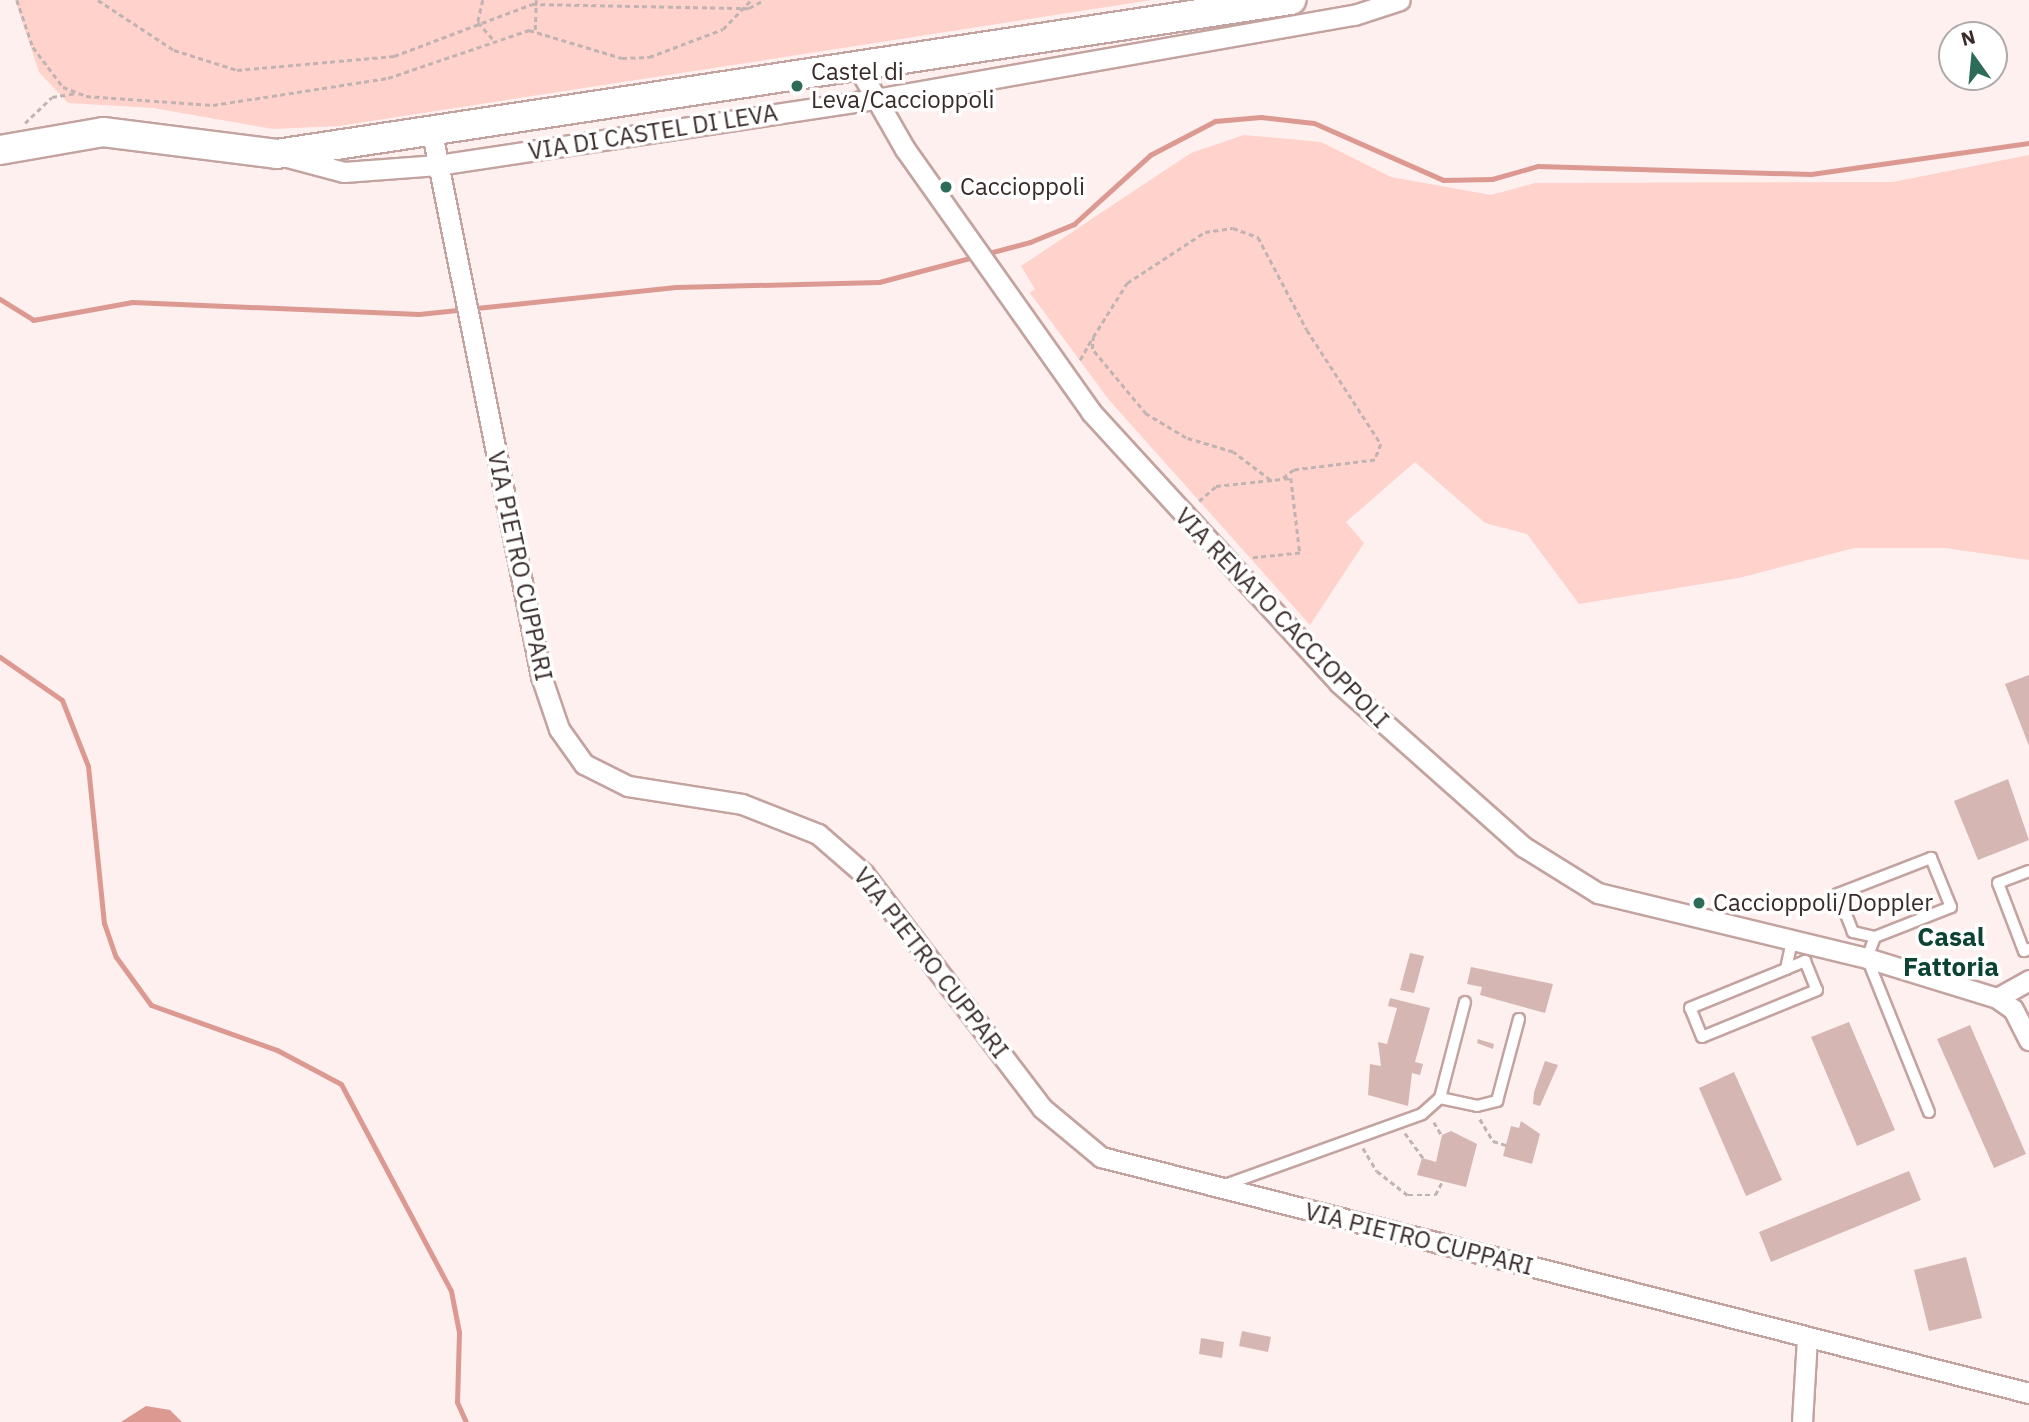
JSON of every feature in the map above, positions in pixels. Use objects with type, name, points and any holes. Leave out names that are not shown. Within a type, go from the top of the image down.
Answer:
[{"type":"street","name":"VIA DI CASTEL DI LEVA","points":[[277,154],[432,133],[1291,0]]},
{"type":"street","name":"VIA DI CASTEL DI LEVA","points":[[11,148],[122,133],[277,154],[344,172],[438,165],[876,99],[1354,15],[1400,0]]},
{"type":"street","name":"VIA RENATO CACCIOPPOLI","points":[[858,67],[959,227],[1091,412],[1301,642],[1524,847],[1598,893],[1867,958],[1997,998]]},
{"type":"street","name":"VIA PIETRO CUPPARI","points":[[432,133],[541,676],[559,729],[579,759],[623,784],[750,806],[818,834],[864,874],[1064,1132],[1101,1157],[2029,1393]]},
{"type":"street","points":[[2029,980],[1997,998],[2013,1009],[2029,1040]]},
{"type":"street","points":[[1802,1422],[1807,1338]]},
{"type":"lane","points":[[1875,937],[1853,932],[1838,894],[1931,858],[1951,907],[1875,937],[1867,958],[1929,1112]]},
{"type":"lane","points":[[2029,871],[1998,883],[2024,951],[2029,949]]},
{"type":"lane","points":[[1786,968],[1792,940]]},
{"type":"lane","points":[[1805,961],[1817,990],[1702,1037],[1690,1008],[1786,968],[1805,961]]},
{"type":"lane","points":[[1217,1188],[1403,1123],[1425,1112],[1440,1098],[1465,1002]]},
{"type":"lane","points":[[1440,1098],[1477,1106],[1497,1101],[1519,1019]]},
{"type":"path","points":[[17,0],[43,65],[76,93]]},
{"type":"path","points":[[98,0],[174,51],[237,70],[394,56],[536,2],[582,9],[647,1],[746,7],[764,0]]},
{"type":"path","points":[[478,22],[482,0]]},
{"type":"path","points":[[11,148],[33,111],[52,97],[76,93],[246,103],[388,78],[493,39],[535,30],[638,58],[711,35],[751,0]]},
{"type":"path","points":[[535,30],[536,2]]},
{"type":"path","points":[[478,22],[493,39]]},
{"type":"path","points":[[1080,360],[1127,283],[1156,260],[1205,232],[1233,228],[1258,237],[1307,330],[1381,444],[1376,460],[1294,470],[1282,479]]},
{"type":"path","points":[[1093,337],[1102,365],[1146,414],[1186,438],[1233,452],[1270,480]]},
{"type":"path","points":[[1199,501],[1216,486],[1292,478],[1300,553],[1250,558]]},
{"type":"path","points":[[1477,1106],[1493,1141],[1506,1145]]},
{"type":"path","points":[[1425,1112],[1442,1136]]},
{"type":"path","points":[[1403,1123],[1423,1158]]},
{"type":"path","points":[[1360,1138],[1377,1171],[1409,1195],[1435,1195],[1442,1182]]},
{"type":"shaded area","points":[[15,0],[1152,0],[339,126],[273,129],[153,108],[68,103],[39,72]]},
{"type":"shaded area","points":[[1244,135],[1321,142],[1391,177],[1491,195],[1535,183],[1893,182],[2029,155],[2029,560],[1945,548],[1854,548],[1739,578],[1579,604],[1527,534],[1485,523],[1415,462],[1346,522],[1364,543],[1310,625],[1109,400],[1030,293],[1035,289],[1021,266],[1191,153]]},
{"type":"shaded area","points":[[146,1406],[170,1410],[182,1422],[121,1422]]},
{"type":"building","points":[[2029,675],[2029,746],[2005,684]]},
{"type":"building","points":[[2008,779],[2029,840],[1978,860],[1954,801]]},
{"type":"building","points":[[1410,953],[1424,956],[1414,993],[1400,990]]},
{"type":"building","points":[[1471,967],[1553,984],[1545,1013],[1480,995],[1482,987],[1467,984]]},
{"type":"building","points":[[1390,998],[1430,1008],[1415,1062],[1423,1064],[1420,1075],[1412,1073],[1408,1106],[1368,1095],[1370,1064],[1381,1066],[1378,1042],[1387,1044],[1397,1008],[1388,1006]]},
{"type":"building","points":[[1849,1022],[1895,1130],[1857,1146],[1811,1037]]},
{"type":"building","points":[[1970,1025],[2026,1154],[1994,1168],[1937,1039]]},
{"type":"building","points":[[1478,1039],[1494,1044],[1493,1049],[1477,1043]]},
{"type":"building","points":[[1545,1061],[1558,1065],[1540,1106],[1533,1104],[1534,1092]]},
{"type":"building","points":[[1734,1072],[1782,1180],[1746,1196],[1699,1088]]},
{"type":"building","points":[[1521,1121],[1540,1134],[1532,1164],[1503,1156],[1511,1126],[1519,1128]]},
{"type":"building","points":[[1451,1131],[1477,1144],[1466,1187],[1417,1175],[1422,1158],[1436,1162],[1442,1135]]},
{"type":"building","points":[[1909,1171],[1921,1200],[1771,1262],[1759,1232]]},
{"type":"building","points":[[1966,1257],[1982,1318],[1929,1331],[1914,1270]]},
{"type":"building","points":[[1242,1331],[1271,1337],[1268,1352],[1239,1346]]},
{"type":"building","points":[[1201,1338],[1224,1342],[1222,1358],[1199,1354]]},
{"type":"waterway","points":[[0,299],[33,320],[132,302],[419,314],[676,287],[879,282],[1030,242],[1074,224],[1150,155],[1215,121],[1261,117],[1314,123],[1443,180],[1492,179],[1538,166],[1811,174],[2029,143]]},
{"type":"waterway","points":[[0,657],[62,700],[88,766],[104,923],[116,957],[151,1005],[277,1050],[341,1084],[451,1291],[459,1332],[457,1402],[466,1422]]},
{"type":"place","name":"Castel di Leva/Caccioppoli","points":[[797,86]]},
{"type":"place","name":"Caccioppoli","points":[[946,187]]},
{"type":"place","name":"Caccioppoli/Doppler","points":[[1699,903]]},
{"type":"district","name":"Casal Fattoria","points":[[1951,952]]}]
